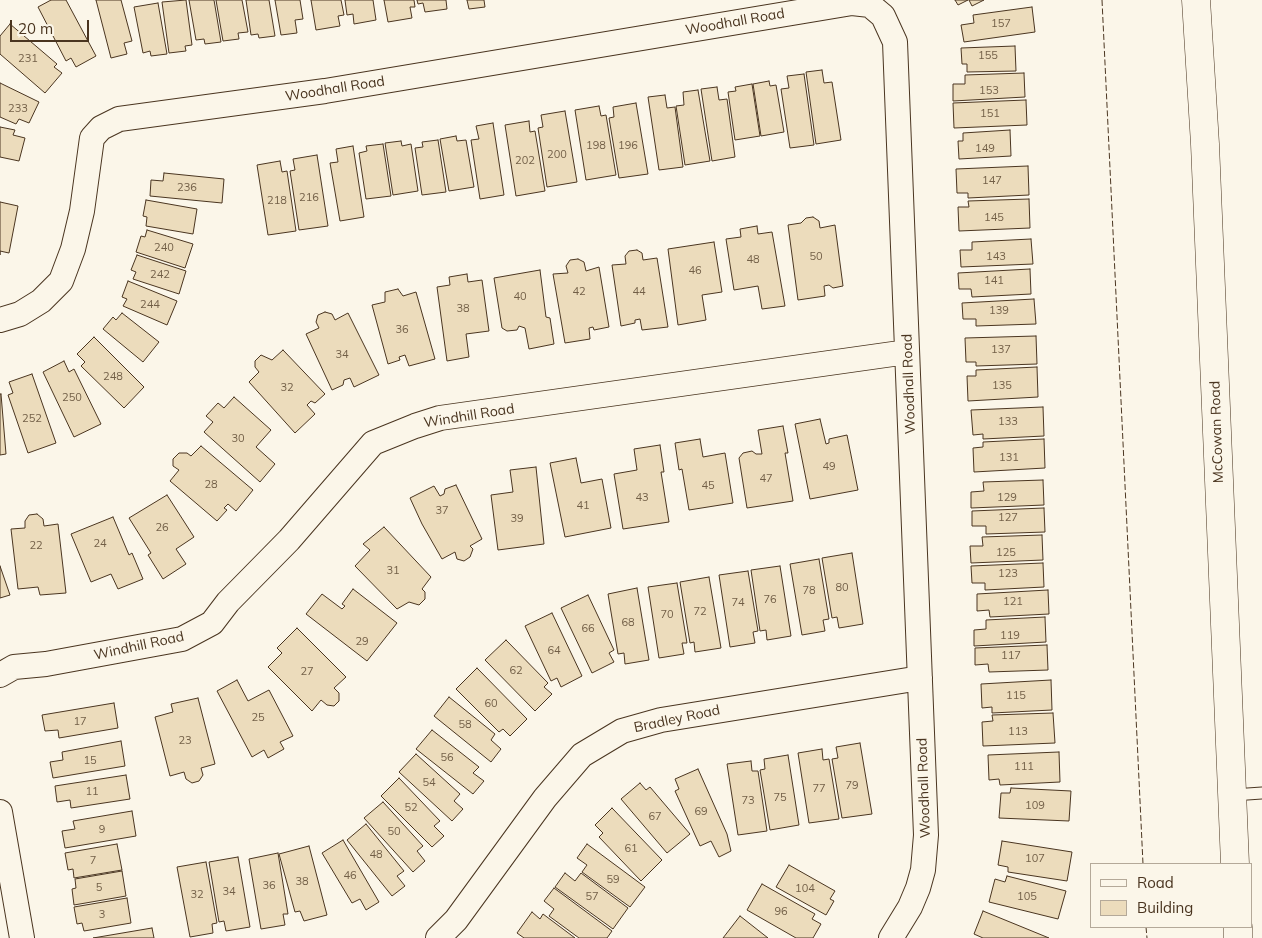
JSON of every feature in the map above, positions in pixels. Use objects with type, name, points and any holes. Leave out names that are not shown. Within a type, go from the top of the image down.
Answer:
[{"type":"main road","name":"McCowan Road","points":[[1196,0],[1205,154],[1235,863]]},
{"type":"street","name":"Woodhall Road","points":[[0,320],[20,314],[41,301],[61,281],[73,249],[82,211],[92,138],[101,128],[119,119],[325,91],[852,3],[870,5],[884,16],[895,42],[926,852],[923,870],[910,907],[891,938]]},
{"type":"street","name":"Windhill Road","points":[[0,675],[14,667],[46,664],[182,639],[212,623],[228,602],[289,540],[373,443],[416,426],[440,418],[907,352]]},
{"type":"street","name":"Bradley Road","points":[[438,938],[456,920],[545,798],[582,755],[622,731],[661,720],[920,678]]},
{"type":"street","points":[[0,812],[22,938]]},
{"type":"lane","points":[[1233,796],[1262,793]]},
{"type":"building","points":[[51,0],[66,0],[96,56],[76,67],[71,58],[66,61],[38,7]]},
{"type":"building","points":[[96,0],[121,0],[132,41],[124,43],[127,54],[111,58]]},
{"type":"building","points":[[186,0],[192,45],[185,46],[186,51],[169,53],[162,2]]},
{"type":"building","points":[[189,0],[214,0],[221,42],[205,44],[204,39],[196,40]]},
{"type":"building","points":[[216,0],[242,0],[248,32],[238,33],[239,39],[223,41]]},
{"type":"building","points":[[246,0],[269,0],[275,36],[259,38],[258,34],[251,35]]},
{"type":"building","points":[[275,0],[300,0],[303,19],[295,20],[297,33],[281,35]]},
{"type":"building","points":[[311,0],[341,0],[344,15],[338,16],[340,26],[316,30]]},
{"type":"building","points":[[345,0],[373,0],[376,20],[354,24],[353,14],[347,15]]},
{"type":"building","points":[[384,0],[414,0],[415,7],[410,7],[412,18],[388,22]]},
{"type":"building","points":[[417,0],[446,0],[447,9],[425,12],[423,3],[418,4]]},
{"type":"building","points":[[467,0],[484,0],[485,7],[469,9]]},
{"type":"building","points":[[955,0],[968,0],[958,5]]},
{"type":"building","points":[[969,0],[984,0],[972,6]]},
{"type":"building","points":[[158,3],[167,54],[151,56],[150,51],[143,53],[134,7]]},
{"type":"building","points":[[1032,7],[1035,32],[964,42],[961,25],[974,23],[973,15]]},
{"type":"building","points":[[10,24],[57,64],[54,67],[62,73],[45,93],[0,54],[0,36]]},
{"type":"building","points":[[1015,46],[1016,71],[967,72],[967,64],[962,64],[961,48]]},
{"type":"building","points":[[822,70],[824,83],[832,82],[841,140],[816,144],[806,72]]},
{"type":"building","points":[[1024,73],[1025,97],[953,101],[953,84],[965,84],[965,75]]},
{"type":"building","points":[[804,74],[814,145],[790,148],[781,89],[789,88],[787,76]]},
{"type":"building","points":[[769,81],[770,86],[776,85],[784,132],[761,136],[753,84]]},
{"type":"building","points":[[0,83],[39,102],[29,123],[19,119],[16,124],[0,117]]},
{"type":"building","points":[[752,84],[760,136],[735,140],[728,92],[736,91],[735,87]]},
{"type":"building","points":[[717,87],[719,100],[727,99],[735,157],[712,161],[701,89]]},
{"type":"building","points":[[698,90],[710,161],[685,165],[676,106],[684,105],[683,92]]},
{"type":"building","points":[[665,95],[667,108],[675,107],[683,167],[659,170],[648,97]]},
{"type":"building","points":[[1026,100],[1027,125],[954,128],[953,103]]},
{"type":"building","points":[[636,103],[648,174],[619,178],[609,118],[614,117],[613,107]]},
{"type":"building","points":[[599,106],[601,116],[606,115],[616,175],[586,180],[575,110]]},
{"type":"building","points":[[565,111],[577,182],[547,187],[538,128],[543,127],[541,115]]},
{"type":"building","points":[[529,121],[530,132],[535,131],[545,191],[516,196],[505,125]]},
{"type":"building","points":[[493,123],[504,195],[480,199],[471,140],[479,139],[476,126]]},
{"type":"building","points":[[0,127],[15,130],[13,135],[25,138],[19,161],[0,157]]},
{"type":"building","points":[[1010,130],[1011,156],[959,159],[958,141],[963,141],[963,133]]},
{"type":"building","points":[[456,136],[457,141],[466,140],[474,187],[449,191],[440,139]]},
{"type":"building","points":[[438,140],[446,192],[422,195],[415,148],[423,147],[422,142]]},
{"type":"building","points":[[401,141],[402,146],[411,144],[418,191],[393,195],[385,143]]},
{"type":"building","points":[[383,144],[391,196],[366,199],[359,153],[367,151],[366,146]]},
{"type":"building","points":[[353,146],[364,217],[340,221],[330,163],[338,162],[336,149]]},
{"type":"building","points":[[317,155],[328,226],[299,230],[290,171],[295,170],[293,159]]},
{"type":"building","points":[[280,161],[282,172],[287,171],[296,231],[268,235],[257,165]]},
{"type":"building","points":[[1028,166],[1029,195],[968,198],[968,193],[957,193],[956,169]]},
{"type":"building","points":[[164,173],[224,179],[222,203],[150,196],[151,180],[163,181]]},
{"type":"building","points":[[1029,199],[1030,228],[959,231],[958,207],[969,207],[968,201]]},
{"type":"building","points":[[146,200],[197,209],[193,234],[146,226],[147,217],[143,216]]},
{"type":"building","points":[[0,202],[18,206],[9,253],[0,251]]},
{"type":"building","points":[[813,217],[819,221],[820,228],[835,225],[843,286],[833,288],[829,285],[824,286],[825,296],[798,300],[788,225],[801,223],[806,218]]},
{"type":"building","points":[[757,226],[758,234],[772,232],[785,306],[762,309],[758,286],[734,290],[726,239],[741,237],[740,229]]},
{"type":"building","points":[[147,230],[193,244],[185,268],[136,252],[141,236],[145,237]]},
{"type":"building","points":[[1031,239],[1033,264],[961,267],[960,250],[972,250],[972,242]]},
{"type":"building","points":[[714,242],[722,292],[702,295],[706,320],[678,325],[668,249]]},
{"type":"building","points":[[637,250],[642,253],[643,260],[657,258],[668,327],[642,330],[640,319],[635,320],[635,323],[621,326],[612,265],[626,264],[625,256],[629,251]]},
{"type":"building","points":[[137,255],[186,271],[179,294],[133,279],[136,272],[131,270]]},
{"type":"building","points":[[578,259],[584,262],[586,271],[599,267],[609,327],[594,330],[593,327],[589,328],[590,339],[565,343],[553,274],[568,273],[566,266],[570,260]]},
{"type":"building","points":[[1030,269],[1031,294],[972,297],[971,289],[959,289],[958,273]]},
{"type":"building","points":[[540,270],[546,317],[550,318],[554,344],[529,349],[525,328],[519,326],[517,330],[507,331],[502,328],[494,278]]},
{"type":"building","points":[[467,274],[468,282],[482,280],[489,331],[466,334],[469,357],[447,361],[437,287],[450,285],[449,277]]},
{"type":"building","points":[[128,281],[177,301],[167,325],[123,306],[127,299],[122,297]]},
{"type":"building","points":[[398,289],[403,296],[416,292],[435,359],[409,366],[405,355],[399,357],[400,360],[388,364],[372,305],[385,302],[385,292]]},
{"type":"building","points":[[1034,299],[1036,324],[976,326],[976,319],[963,319],[962,303]]},
{"type":"building","points":[[325,312],[332,314],[335,320],[348,313],[379,375],[354,387],[350,378],[344,380],[343,385],[332,390],[306,334],[319,328],[316,322],[318,315]]},
{"type":"building","points":[[122,313],[159,342],[143,362],[103,329],[113,317],[116,320]]},
{"type":"building","points":[[1036,336],[1037,364],[976,366],[976,362],[966,362],[965,338]]},
{"type":"building","points":[[94,337],[144,387],[124,408],[81,366],[85,362],[77,354]]},
{"type":"building","points":[[283,350],[325,394],[315,403],[311,401],[307,405],[315,414],[295,433],[249,382],[259,372],[255,367],[255,361],[261,355],[272,360]]},
{"type":"building","points":[[64,361],[69,372],[74,369],[101,424],[74,437],[43,372]]},
{"type":"building","points":[[1037,367],[1038,397],[968,401],[967,376],[976,376],[976,370]]},
{"type":"building","points":[[32,374],[56,443],[28,453],[8,395],[13,393],[9,382]]},
{"type":"building","points":[[0,394],[6,454],[0,455]]},
{"type":"building","points":[[234,397],[271,430],[256,447],[275,464],[260,482],[204,432],[213,422],[206,416],[218,403],[224,408]]},
{"type":"building","points":[[1043,407],[1044,436],[983,439],[983,434],[973,435],[971,410]]},
{"type":"building","points":[[820,419],[826,444],[829,443],[829,439],[847,435],[858,490],[810,499],[795,424]]},
{"type":"building","points":[[783,426],[788,453],[785,453],[793,501],[747,508],[739,458],[743,453],[752,451],[756,454],[762,454],[758,430]]},
{"type":"building","points":[[700,439],[703,457],[725,453],[733,503],[689,510],[682,469],[679,470],[675,443]]},
{"type":"building","points":[[1044,439],[1045,468],[974,472],[973,448],[983,447],[983,442]]},
{"type":"building","points":[[660,445],[664,472],[661,472],[669,522],[623,529],[614,474],[637,470],[634,449]]},
{"type":"building","points":[[201,446],[253,490],[236,511],[228,504],[224,508],[227,510],[217,521],[170,481],[179,470],[173,466],[173,459],[179,453],[187,453],[191,456]]},
{"type":"building","points":[[576,458],[581,483],[602,479],[611,528],[565,537],[550,463]]},
{"type":"building","points":[[536,467],[544,544],[498,550],[491,495],[513,492],[510,470]]},
{"type":"building","points":[[1043,480],[1044,505],[971,508],[971,492],[984,491],[983,482]]},
{"type":"building","points":[[456,485],[482,539],[470,546],[473,549],[470,557],[464,561],[457,559],[455,552],[442,559],[410,498],[434,486],[440,496],[444,494],[445,489]]},
{"type":"building","points":[[167,495],[194,537],[176,549],[186,564],[163,579],[148,555],[151,553],[129,518]]},
{"type":"building","points":[[1044,508],[1045,532],[986,534],[986,526],[972,526],[972,511]]},
{"type":"building","points":[[37,514],[43,519],[44,526],[58,524],[66,593],[40,595],[38,587],[18,589],[11,529],[25,528],[25,521],[29,515]]},
{"type":"building","points":[[113,517],[129,555],[132,553],[143,579],[118,589],[111,574],[91,582],[71,534]]},
{"type":"building","points":[[384,527],[431,577],[422,589],[425,592],[425,599],[419,605],[409,602],[397,609],[355,566],[370,550],[363,544]]},
{"type":"building","points":[[1042,535],[1043,560],[971,563],[970,546],[983,546],[982,537]]},
{"type":"building","points":[[852,553],[863,624],[839,628],[837,617],[832,618],[822,558]]},
{"type":"building","points":[[819,559],[829,619],[823,620],[825,631],[802,635],[790,564]]},
{"type":"building","points":[[1043,563],[1044,587],[985,590],[985,583],[972,583],[971,566]]},
{"type":"building","points":[[0,566],[10,595],[0,598]]},
{"type":"building","points":[[780,566],[791,636],[767,640],[766,630],[760,631],[751,570]]},
{"type":"building","points":[[748,571],[758,631],[753,632],[755,643],[730,647],[719,575]]},
{"type":"building","points":[[709,577],[721,648],[695,652],[694,642],[690,643],[680,582]]},
{"type":"building","points":[[677,583],[687,643],[682,643],[684,654],[659,658],[648,587]]},
{"type":"building","points":[[637,588],[649,660],[625,664],[624,653],[618,654],[608,594]]},
{"type":"building","points":[[353,589],[397,623],[367,661],[306,614],[322,594],[342,609],[345,606],[342,604]]},
{"type":"building","points":[[1048,590],[1049,614],[990,617],[989,610],[977,611],[977,594]]},
{"type":"building","points":[[588,595],[614,650],[609,653],[614,662],[592,673],[561,608]]},
{"type":"building","points":[[552,613],[582,676],[561,687],[557,678],[551,681],[525,626]]},
{"type":"building","points":[[1045,617],[1046,642],[974,646],[974,630],[986,629],[986,620]]},
{"type":"building","points":[[297,628],[346,677],[334,688],[339,693],[339,701],[334,706],[327,705],[321,700],[312,711],[268,667],[282,653],[277,648]]},
{"type":"building","points":[[506,640],[548,683],[544,687],[552,694],[535,711],[485,660]]},
{"type":"building","points":[[1047,645],[1048,670],[989,672],[988,664],[975,665],[975,648]]},
{"type":"building","points":[[477,668],[527,719],[510,736],[503,729],[499,732],[456,689]]},
{"type":"building","points":[[237,680],[248,701],[269,690],[293,736],[280,742],[284,749],[268,758],[264,750],[252,757],[217,691]]},
{"type":"building","points":[[1051,680],[1052,710],[992,713],[992,707],[982,708],[981,684]]},
{"type":"building","points":[[449,697],[495,734],[491,740],[501,749],[491,762],[434,716]]},
{"type":"building","points":[[198,698],[215,764],[201,768],[203,775],[199,781],[192,783],[186,779],[184,772],[170,776],[155,717],[173,712],[171,704]]},
{"type":"building","points":[[114,703],[118,728],[59,738],[58,730],[45,731],[42,715]]},
{"type":"building","points":[[1053,713],[1055,743],[983,746],[982,722],[993,721],[992,715]]},
{"type":"building","points":[[432,730],[479,767],[473,773],[484,781],[473,794],[416,749]]},
{"type":"building","points":[[121,741],[125,766],[53,778],[50,762],[63,760],[62,752]]},
{"type":"building","points":[[860,743],[872,814],[842,818],[832,759],[838,758],[836,747]]},
{"type":"building","points":[[822,749],[823,760],[829,759],[839,819],[809,823],[798,753]]},
{"type":"building","points":[[1059,752],[1060,782],[1000,785],[999,779],[989,780],[988,755]]},
{"type":"building","points":[[416,754],[460,794],[454,801],[463,809],[452,821],[399,772]]},
{"type":"building","points":[[788,755],[799,825],[770,830],[760,770],[765,769],[764,759]]},
{"type":"building","points":[[751,761],[752,771],[758,771],[767,831],[738,835],[727,764]]},
{"type":"building","points":[[698,769],[727,834],[731,851],[719,857],[711,841],[700,846],[675,791],[679,789],[675,779]]},
{"type":"building","points":[[126,775],[130,799],[71,808],[70,800],[57,802],[55,786]]},
{"type":"building","points":[[399,778],[440,821],[434,826],[444,836],[432,847],[381,796]]},
{"type":"building","points":[[640,783],[646,790],[650,787],[690,834],[667,853],[621,799]]},
{"type":"building","points":[[1011,788],[1071,791],[1069,821],[999,818],[1001,793],[1010,793]]},
{"type":"building","points":[[383,802],[423,846],[417,851],[425,861],[413,872],[364,818]]},
{"type":"building","points":[[612,808],[662,860],[641,881],[599,837],[603,833],[595,825]]},
{"type":"building","points":[[132,811],[136,836],[65,848],[62,831],[75,829],[73,821]]},
{"type":"building","points":[[366,824],[404,871],[397,876],[405,886],[392,896],[347,840]]},
{"type":"building","points":[[343,840],[379,902],[366,910],[360,899],[352,903],[322,853]]},
{"type":"building","points":[[1002,841],[1072,852],[1067,881],[1008,872],[1008,867],[998,865]]},
{"type":"building","points":[[117,844],[122,870],[74,878],[73,869],[68,870],[65,853]]},
{"type":"building","points":[[587,844],[645,887],[630,907],[582,872],[587,865],[577,858]]},
{"type":"building","points":[[309,846],[327,915],[304,921],[300,911],[295,912],[279,854]]},
{"type":"building","points":[[278,853],[288,914],[283,914],[285,925],[261,929],[249,859]]},
{"type":"building","points":[[238,857],[250,927],[226,931],[224,921],[219,922],[209,862]]},
{"type":"building","points":[[206,862],[217,923],[212,924],[213,933],[190,937],[177,867]]},
{"type":"building","points":[[789,865],[835,891],[830,899],[834,901],[826,915],[776,887]]},
{"type":"building","points":[[122,871],[126,896],[74,905],[72,889],[76,888],[75,879]]},
{"type":"building","points":[[565,873],[575,881],[581,873],[628,908],[613,929],[555,887]]},
{"type":"building","points":[[1007,876],[1066,891],[1058,919],[989,902],[995,879],[1005,882]]},
{"type":"building","points":[[762,884],[815,914],[812,919],[821,924],[813,938],[796,938],[747,910]]},
{"type":"building","points":[[554,888],[612,931],[607,938],[579,938],[549,916],[554,909],[544,901]]},
{"type":"building","points":[[127,898],[131,923],[84,931],[82,923],[77,924],[74,907]]},
{"type":"building","points":[[983,911],[1049,938],[983,938],[974,934]]},
{"type":"building","points":[[532,912],[540,919],[543,914],[575,938],[524,938],[517,933]]},
{"type":"building","points":[[740,916],[768,938],[723,938]]},
{"type":"building","points":[[152,928],[154,938],[93,938]]},
{"type":"fence","points":[[1102,0],[1143,863]]},
{"type":"fence","points":[[1146,928],[1147,938]]}]
